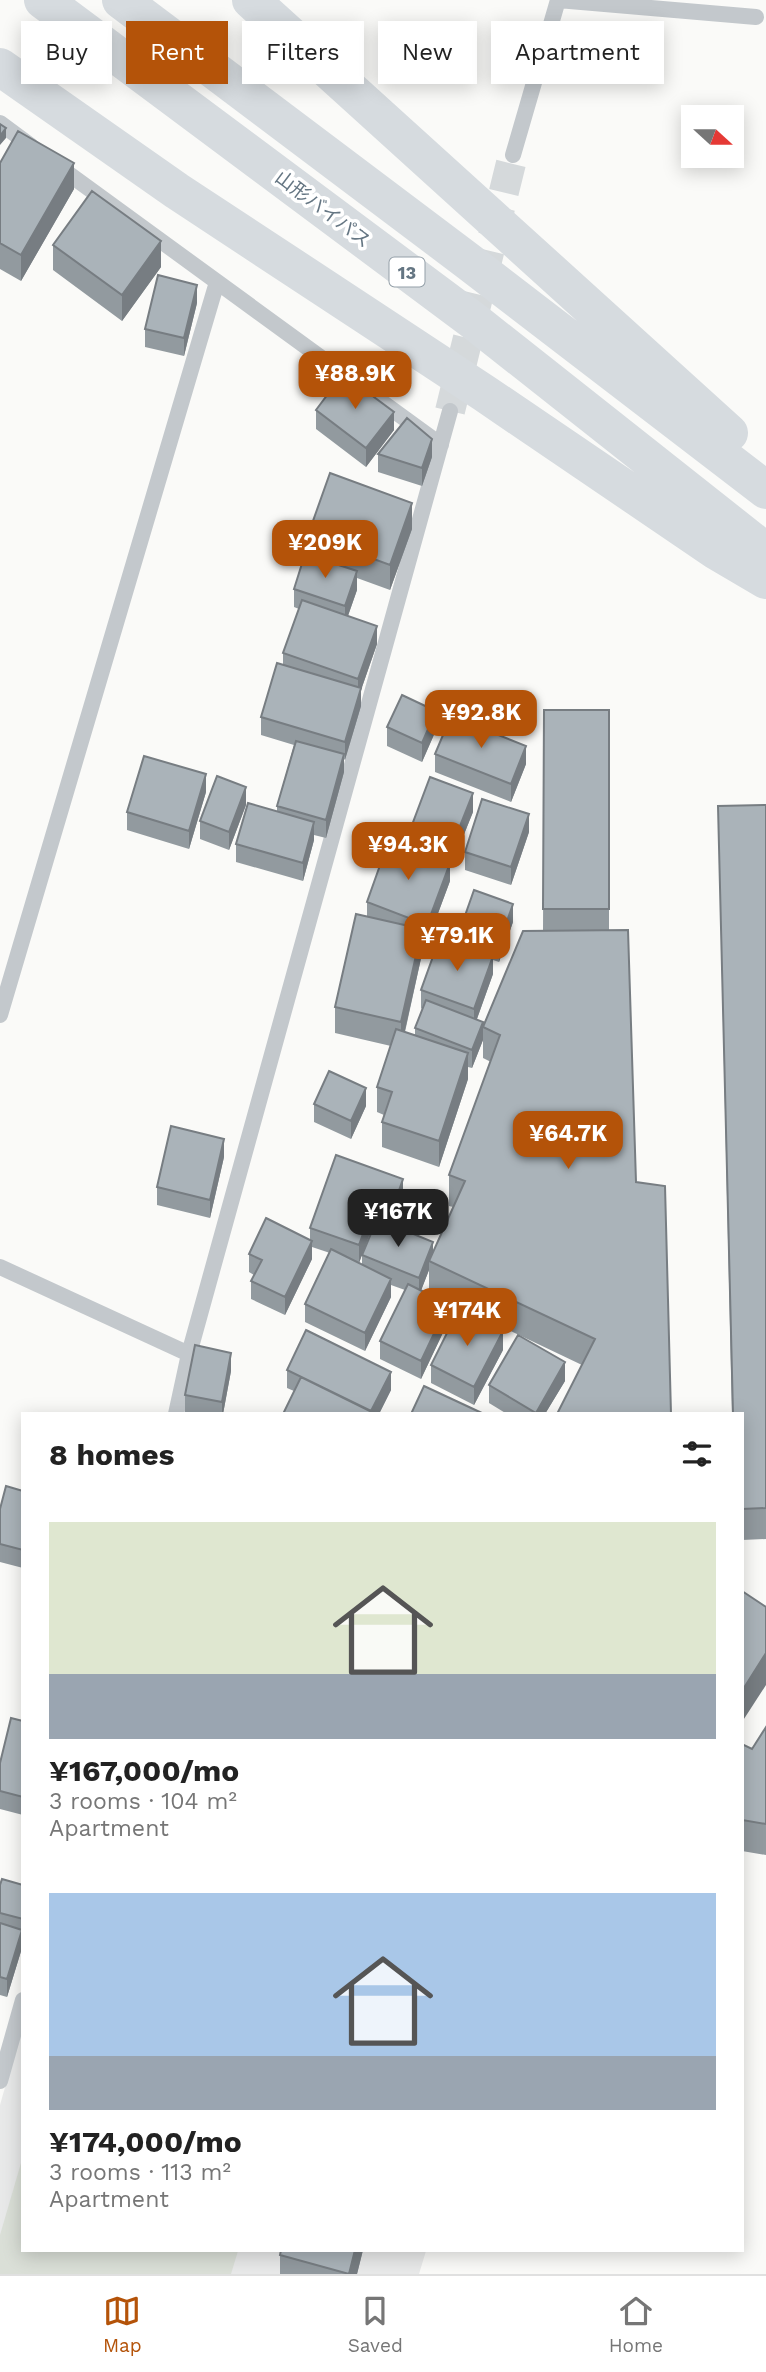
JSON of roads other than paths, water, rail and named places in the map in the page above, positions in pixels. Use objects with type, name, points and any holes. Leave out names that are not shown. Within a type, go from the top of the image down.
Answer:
[{"type":"highway","name":"山形バイパス","points":[[43,0],[475,322],[766,552]]},
{"type":"highway","name":"13","points":[[121,0],[766,490]]},
{"type":"highway","points":[[251,0],[766,467]]},
{"type":"highway","points":[[0,67],[177,191],[496,401],[715,550],[766,580]]},
{"type":"lane","points":[[513,155],[558,0],[756,18]]},
{"type":"lane","points":[[0,123],[441,445]]},
{"type":"lane","points":[[0,1015],[217,282]]},
{"type":"lane","points":[[176,1412],[189,1354],[450,411]]},
{"type":"lane","points":[[0,1267],[189,1354]]},
{"type":"lane","points":[[0,2081],[21,2007]]},
{"type":"tunnel","points":[[450,411],[513,155]]}]
